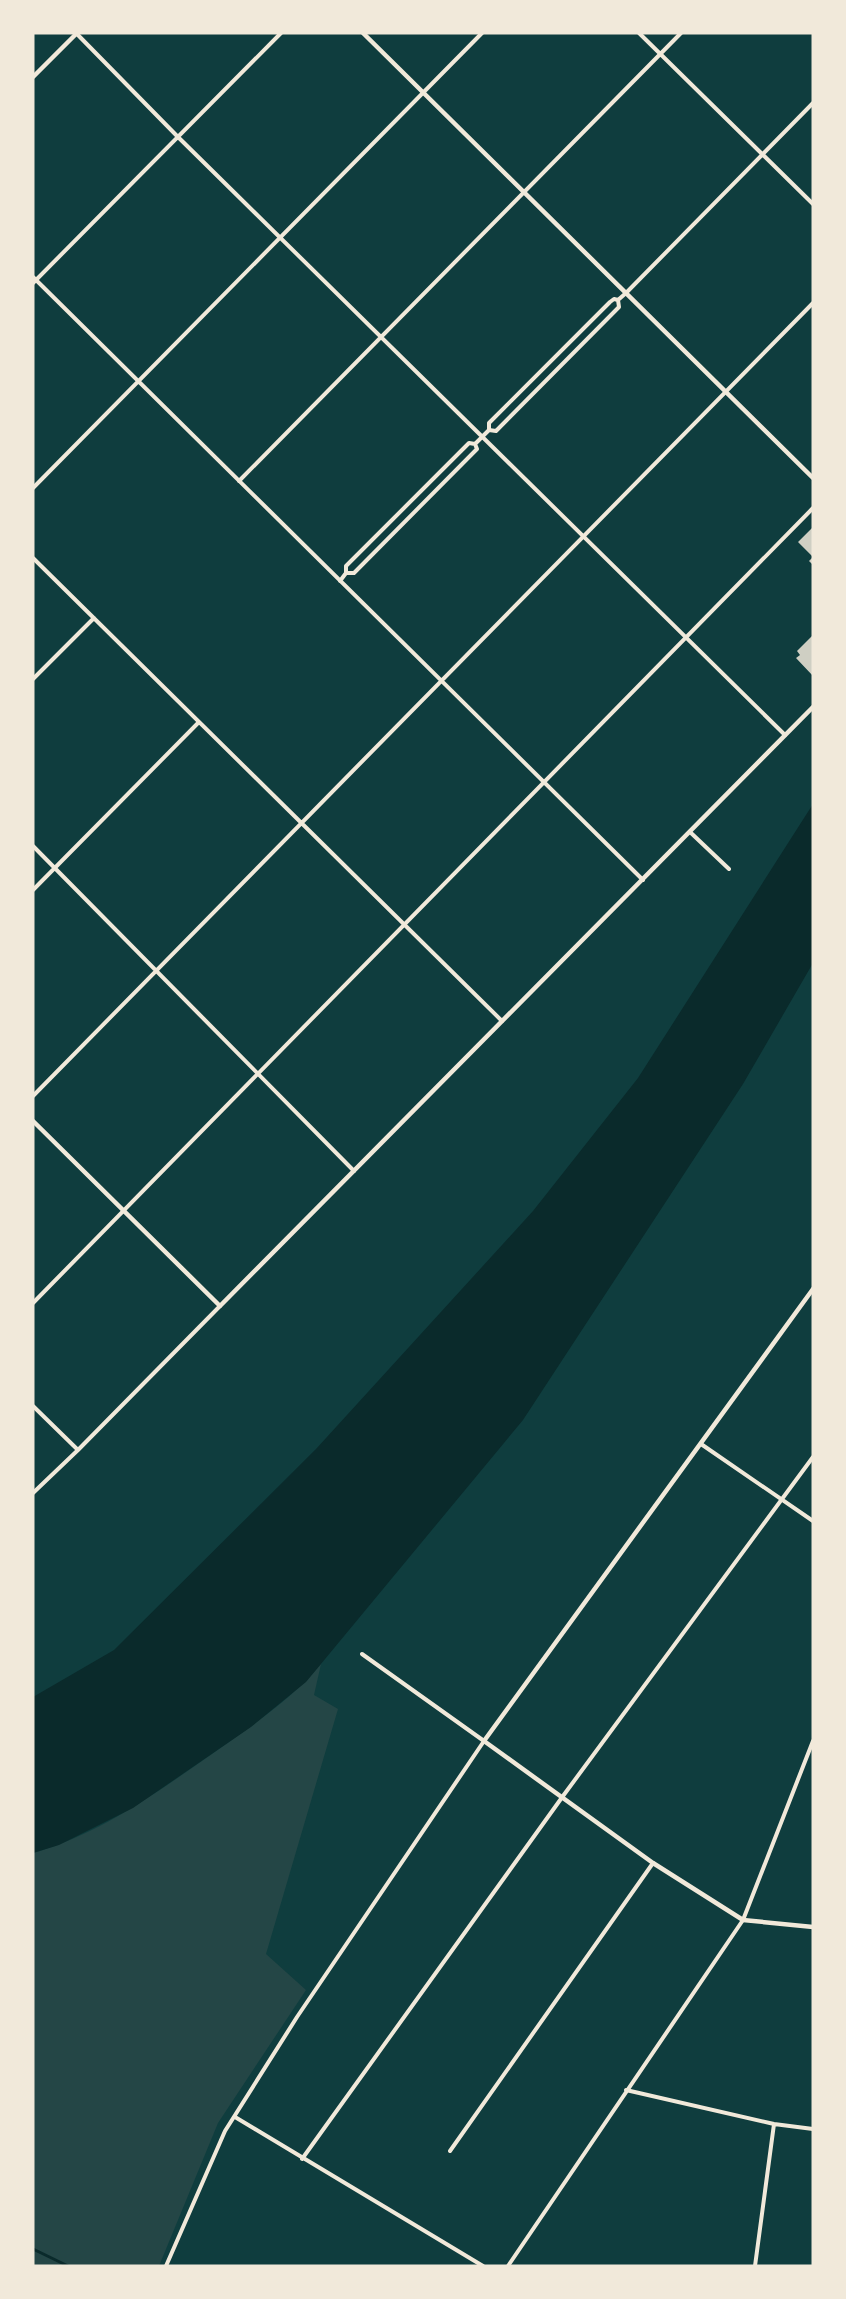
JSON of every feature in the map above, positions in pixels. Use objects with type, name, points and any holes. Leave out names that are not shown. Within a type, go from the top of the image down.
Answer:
[{"type":"street","points":[[33,77],[76,33],[785,735]]},
{"type":"street","points":[[281,33],[34,280],[643,880]]},
{"type":"street","points":[[363,33],[813,478]]},
{"type":"street","points":[[33,488],[482,33]]},
{"type":"street","points":[[639,33],[813,204]]},
{"type":"street","points":[[239,482],[681,33]]},
{"type":"street","points":[[475,444],[489,430],[488,425],[497,415],[610,302],[614,299],[618,300],[626,293],[813,104]]},
{"type":"street","points":[[489,430],[496,431],[619,307],[618,300]]},
{"type":"street","points":[[33,1096],[813,303]]},
{"type":"street","points":[[340,581],[346,573],[346,566],[469,443],[475,444]]},
{"type":"street","points":[[346,573],[354,573],[477,449],[475,444]]},
{"type":"street","points":[[33,1304],[813,508]]},
{"type":"street","points":[[33,558],[502,1021]]},
{"type":"street","points":[[33,679],[94,618]]},
{"type":"street","points":[[33,1493],[813,707]]},
{"type":"street","points":[[33,890],[199,722]]},
{"type":"street","points":[[690,832],[729,870]]},
{"type":"street","points":[[33,846],[354,1171]]},
{"type":"street","points":[[33,1121],[220,1306]]},
{"type":"street","points":[[166,2266],[225,2131],[297,2017],[484,1741],[813,1289]]},
{"type":"street","points":[[33,1406],[78,1450]]},
{"type":"street","points":[[701,1444],[813,1521]]},
{"type":"street","points":[[302,2159],[563,1796],[813,1457]]},
{"type":"street","points":[[362,1654],[563,1796],[653,1863],[743,1920],[813,1927]]},
{"type":"street","points":[[508,2266],[743,1920],[813,1741]]},
{"type":"street","points":[[450,2151],[653,1863]]},
{"type":"street","points":[[626,2090],[774,2124],[813,2129]]},
{"type":"street","points":[[234,2117],[483,2266]]},
{"type":"street","points":[[755,2266],[774,2124]]},
{"type":"shaded area","points":[[813,804],[813,963],[743,1084],[523,1420],[306,1682],[251,1727],[133,1808],[59,1845],[33,1853],[33,1697],[114,1650],[316,1449],[533,1211],[638,1078]]},
{"type":"shaded area","points":[[321,1664],[314,1695],[338,1709],[266,1954],[306,1990],[218,2123],[159,2266],[33,2266],[33,1853],[81,1835],[127,1811],[270,1712]]},
{"type":"building","points":[[813,527],[813,557],[798,542]]},
{"type":"building","points":[[813,635],[813,676],[796,658],[800,655],[797,651]]},
{"type":"waterway","points":[[33,2249],[68,2266]]}]
